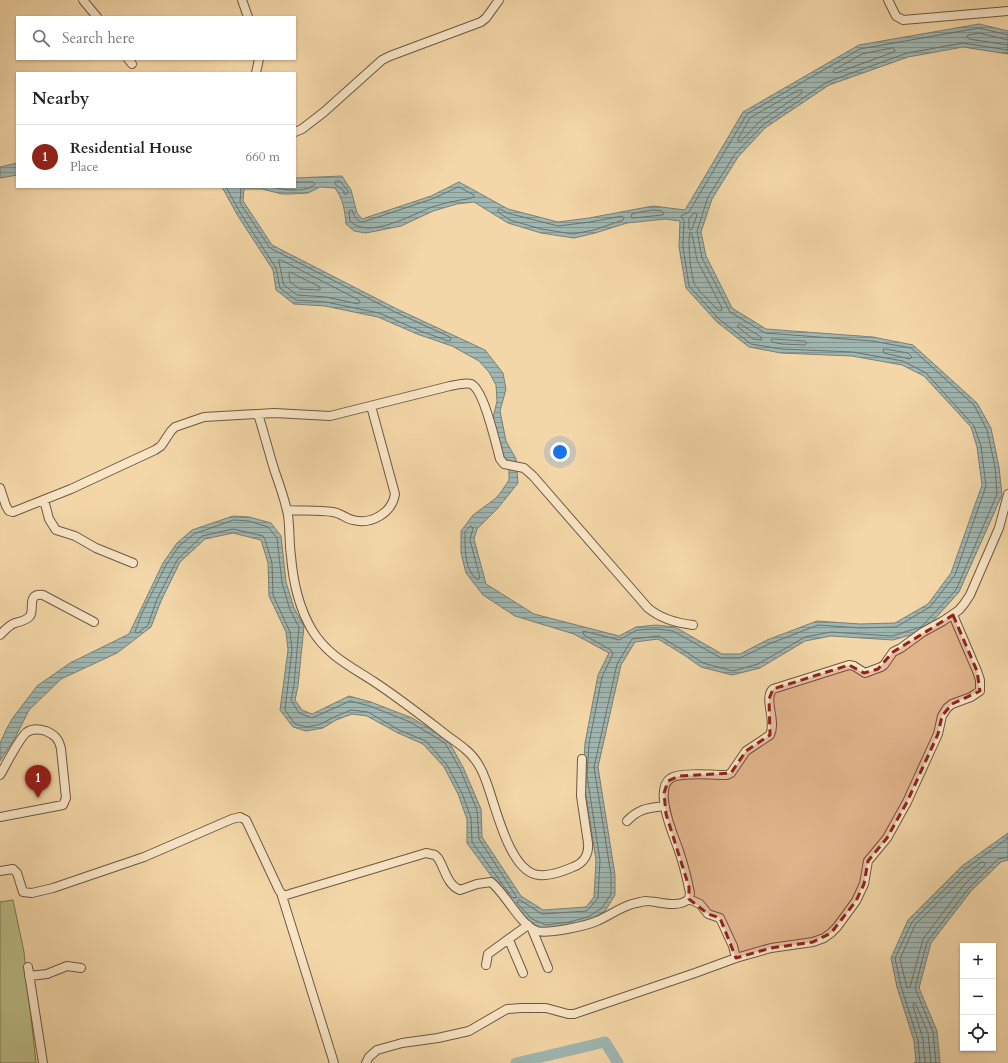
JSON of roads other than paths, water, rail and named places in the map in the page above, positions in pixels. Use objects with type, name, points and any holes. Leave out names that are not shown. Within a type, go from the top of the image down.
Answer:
[{"type":"street","points":[[83,0],[96,16]]},
{"type":"street","points":[[242,0],[248,16]]},
{"type":"street","points":[[296,132],[302,129],[324,112],[382,60],[480,22],[486,18],[499,0]]},
{"type":"street","points":[[888,0],[896,16],[903,20],[1008,11]]},
{"type":"street","points":[[256,72],[259,60]]},
{"type":"street","points":[[0,488],[9,511],[19,510],[71,490],[155,450],[161,446],[171,431],[176,427],[204,417],[258,414],[330,416],[450,386],[471,384],[478,390],[482,399],[490,421],[500,458],[504,464],[528,470],[654,614],[667,620],[694,625]]},
{"type":"street","points":[[287,510],[332,512],[351,520],[359,521],[377,518],[388,508],[394,499],[395,494],[371,406]]},
{"type":"street","points":[[258,414],[287,510],[291,536],[290,549],[292,572],[302,607],[312,630],[330,652],[344,664],[372,680],[422,715],[471,754],[481,770],[500,827],[511,850],[520,863],[532,874],[547,874],[573,868],[581,863],[587,854],[589,849],[588,838],[581,796],[582,759]]},
{"type":"street","points":[[689,899],[689,886],[678,847],[671,833],[665,806],[664,793],[665,785],[668,781],[679,776],[727,775],[731,773],[746,751],[770,735],[772,726],[769,699],[773,689],[849,665],[854,666],[865,673],[878,669],[884,665],[893,652],[918,635],[953,615],[964,604],[970,595],[999,528],[1008,494]]},
{"type":"street","points":[[44,500],[49,519],[56,530],[75,536],[96,548],[133,563]]},
{"type":"street","points":[[0,635],[11,626],[26,620],[30,616],[32,612],[32,601],[35,596],[38,595],[43,595],[94,622]]},
{"type":"street","points":[[366,1063],[369,1057],[377,1050],[402,1043],[438,1038],[469,1031],[507,1009],[546,1008],[568,1014],[574,1014],[695,974],[736,958],[771,948],[802,944],[824,938],[838,927],[856,901],[864,884],[868,861],[887,838],[907,802],[938,734],[942,716],[947,708],[952,704],[971,697],[980,691],[980,680],[977,671],[953,615]]},
{"type":"street","points":[[0,775],[19,742],[28,732],[33,730],[42,730],[56,737],[61,749],[66,798],[63,805],[0,817]]},
{"type":"street","points":[[627,821],[637,812],[647,808],[665,806]]},
{"type":"street","points":[[0,871],[13,869],[17,873],[24,892],[28,893],[39,891],[53,888],[144,857],[232,819],[240,817],[246,820],[282,896],[334,1063]]},
{"type":"street","points":[[282,896],[294,894],[426,853],[431,854],[438,858],[451,884],[455,888],[460,890],[477,884],[491,882],[495,885],[530,927],[548,968]]},
{"type":"street","points":[[689,899],[700,904],[708,914],[720,918],[733,946],[736,958]]},
{"type":"street","points":[[530,927],[538,931],[546,932],[576,927],[597,921],[624,907],[634,904],[644,902],[676,904],[689,899]]},
{"type":"street","points":[[486,965],[488,954],[530,927]]},
{"type":"street","points":[[509,940],[523,973]]},
{"type":"street","points":[[43,1063],[28,972],[47,974],[67,966],[82,968]]},
{"type":"water","points":[[979,24],[1008,31],[1008,54],[963,47],[908,57],[829,85],[765,128],[738,157],[712,199],[701,232],[706,256],[732,308],[766,329],[873,337],[913,345],[977,403],[991,428],[999,467],[1002,495],[959,592],[924,631],[893,640],[831,636],[805,641],[760,668],[732,675],[701,667],[658,639],[635,642],[621,665],[598,767],[615,875],[615,895],[605,911],[590,920],[570,926],[545,929],[530,923],[505,895],[467,843],[467,819],[458,794],[444,767],[423,744],[398,733],[367,716],[352,714],[336,720],[323,728],[306,731],[293,727],[280,710],[288,650],[286,632],[269,596],[268,563],[261,540],[233,533],[205,539],[180,562],[161,601],[151,627],[117,653],[61,679],[29,710],[15,738],[0,761],[0,743],[7,728],[37,686],[70,663],[129,634],[163,563],[177,543],[192,530],[233,516],[249,517],[271,523],[281,536],[286,582],[294,608],[304,626],[298,686],[295,700],[302,710],[312,714],[349,696],[371,702],[412,718],[448,740],[463,767],[481,809],[482,837],[521,896],[543,910],[586,907],[594,897],[596,860],[583,776],[585,743],[598,675],[609,653],[574,634],[515,616],[483,595],[466,573],[461,553],[461,531],[473,515],[495,499],[509,480],[509,464],[501,453],[493,418],[497,401],[496,385],[489,372],[479,361],[452,346],[417,334],[378,317],[325,306],[294,304],[276,290],[273,270],[238,216],[223,188],[296,188],[296,178],[342,176],[351,190],[357,213],[362,219],[431,196],[459,182],[508,209],[558,222],[589,218],[653,206],[685,210],[743,112],[859,45]],"holes":[[[320,187],[335,188],[340,196],[346,224],[354,231],[366,233],[401,226],[433,211],[457,204],[474,202],[508,223],[541,233],[574,238],[627,223],[665,219],[680,221],[679,247],[686,288],[717,322],[749,347],[781,353],[852,356],[902,365],[924,376],[971,427],[977,447],[982,485],[951,573],[928,604],[895,623],[860,624],[817,621],[767,640],[740,654],[722,654],[675,627],[656,625],[636,627],[619,636],[534,614],[486,584],[474,539],[477,529],[498,508],[518,483],[516,459],[506,441],[500,411],[506,389],[503,373],[485,350],[397,309],[272,245],[243,201],[244,189],[262,189],[282,194],[290,194],[308,193]]]},
{"type":"water","points":[[16,163],[16,175],[0,178],[0,167]]},
{"type":"water","points":[[1008,833],[1008,860],[1001,862],[971,891],[931,943],[919,988],[937,1031],[940,1063],[914,1063],[916,1062],[914,1041],[897,987],[891,958],[908,920],[962,866]]},
{"type":"waterway","points":[[516,1063],[605,1042],[618,1063]]},
{"type":"place","name":"Residential House","points":[[38,798]]}]
